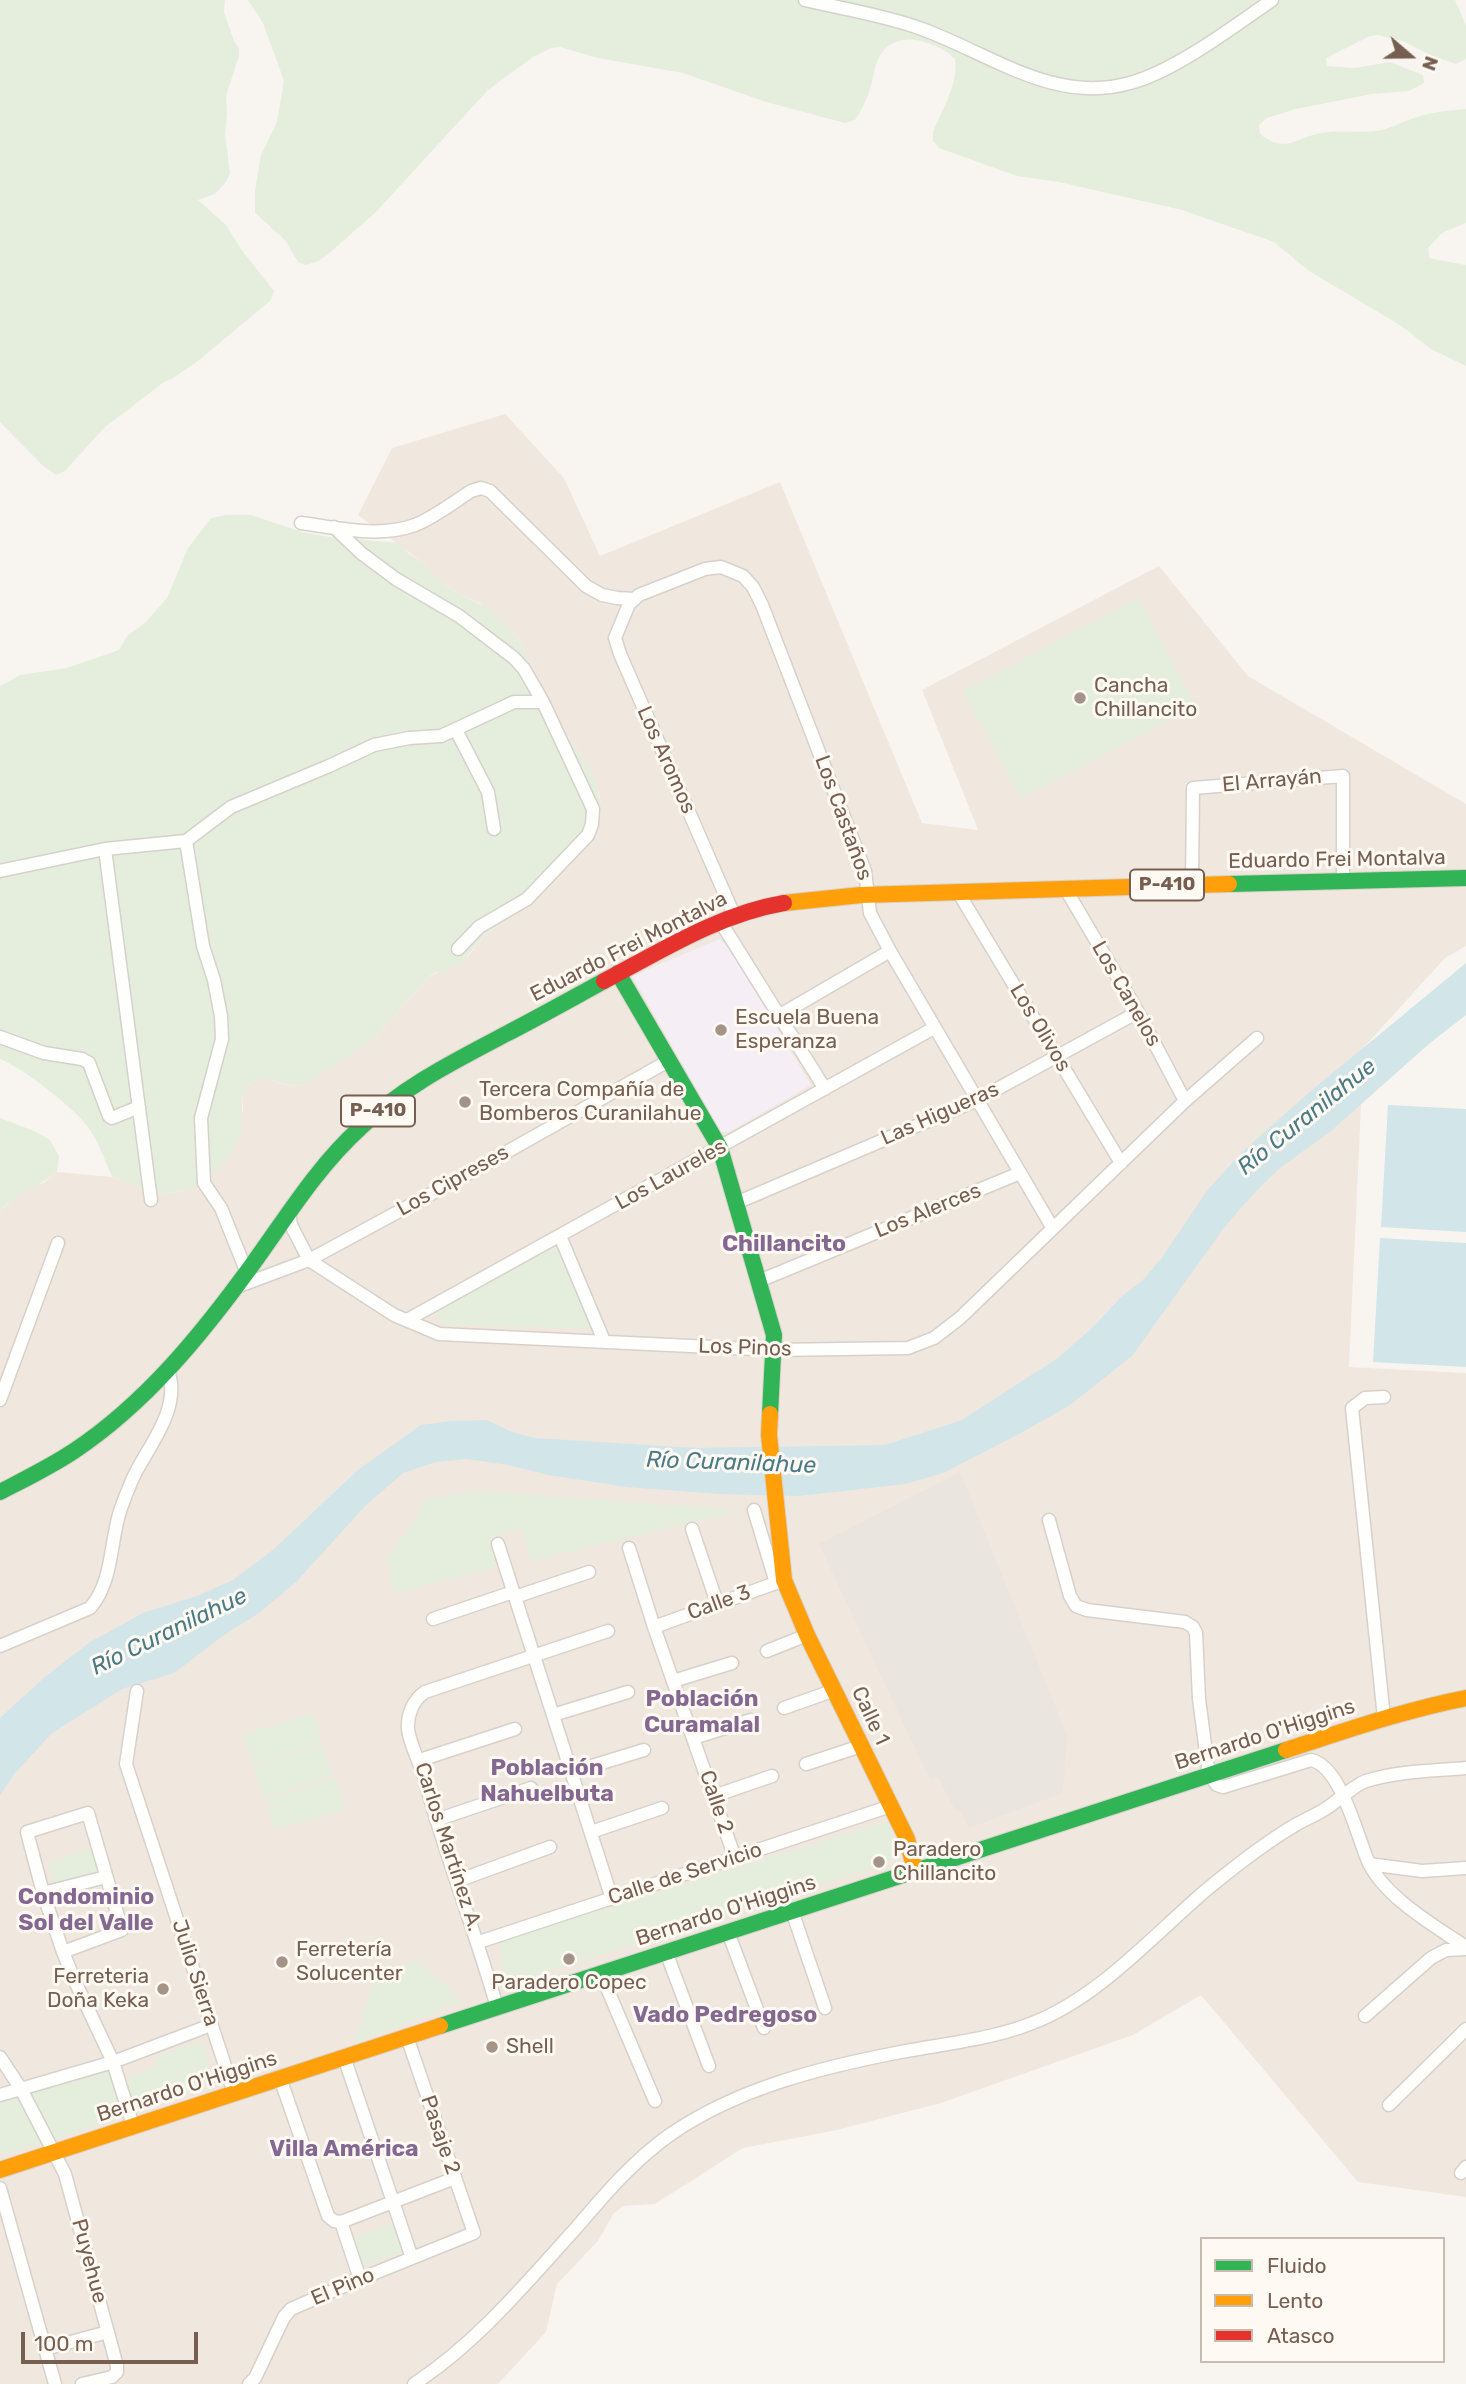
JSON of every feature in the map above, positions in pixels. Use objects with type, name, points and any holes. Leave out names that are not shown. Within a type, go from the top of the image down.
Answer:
[{"type":"main road","name":"Eduardo Frei Montalva","points":[[0,1492],[30,1479],[92,1440],[168,1370],[247,1272],[289,1212],[345,1142],[392,1100],[618,973],[727,918],[804,899],[869,894],[1466,878]]},
{"type":"main road","name":"Calle 1","points":[[618,973],[720,1148],[774,1335],[768,1435],[780,1581],[891,1806],[906,1839],[915,1871]]},
{"type":"main road","name":"Bernardo O'Higgins","points":[[0,2169],[1384,1718],[1466,1698]]},
{"type":"street","points":[[806,0],[916,26],[1033,78],[1058,86],[1086,89],[1129,83],[1160,72],[1272,0]]},
{"type":"street","points":[[301,523],[368,532],[415,524],[471,491],[481,488],[490,491],[586,586],[602,595],[632,601]]},
{"type":"street","points":[[334,527],[361,553],[396,579],[459,616],[514,658],[524,669],[543,702],[593,809],[588,835],[527,899],[479,927],[458,949]]},
{"type":"street","name":"Los Castaños","points":[[632,601],[705,569],[721,567],[743,576],[753,587],[865,872],[870,913],[934,1028],[1052,1227]]},
{"type":"street","name":"Los Aromos","points":[[632,601],[615,638],[620,654],[727,918],[780,1015],[825,1089]]},
{"type":"street","points":[[0,871],[105,849],[186,841],[231,807],[374,745],[409,738],[441,736],[514,702],[543,702]]},
{"type":"street","points":[[456,730],[488,792],[494,829]]},
{"type":"street","name":"El Arrayán","points":[[1192,885],[1193,788],[1343,776],[1343,881]]},
{"type":"street","points":[[186,841],[203,946],[214,979],[221,1016],[222,1039],[201,1118],[205,1183],[221,1208],[247,1272]]},
{"type":"street","points":[[105,849],[151,1200]]},
{"type":"street","name":"Los Canelos","points":[[1065,888],[1138,1012],[1185,1101]]},
{"type":"street","name":"Los Olivos","points":[[958,892],[1121,1163]]},
{"type":"street","points":[[780,1015],[890,951]]},
{"type":"street","name":"Las Higueras","points":[[736,1203],[976,1100],[1138,1012]]},
{"type":"street","name":"Los Laureles","points":[[407,1320],[934,1028]]},
{"type":"street","points":[[0,1037],[44,1054],[82,1059],[89,1063],[112,1118],[139,1107]]},
{"type":"street","name":"Los Pinos","points":[[309,1260],[394,1315],[439,1334],[775,1350],[908,1348],[934,1338],[960,1318],[1185,1101],[1257,1038]]},
{"type":"street","name":"Los Cipreses","points":[[309,1260],[670,1060]]},
{"type":"street","name":"Los Alerces","points":[[759,1281],[1020,1173]]},
{"type":"street","points":[[234,1288],[309,1260],[291,1225],[289,1212]]},
{"type":"street","points":[[560,1236],[604,1341]]},
{"type":"street","points":[[0,1399],[58,1243]]},
{"type":"street","points":[[0,1646],[90,1608],[98,1599],[127,1493],[136,1472],[163,1427],[170,1396],[171,1379],[168,1370]]},
{"type":"street","points":[[1384,1397],[1365,1398],[1352,1408],[1384,1718]]},
{"type":"street","points":[[754,1510],[780,1581]]},
{"type":"street","points":[[1049,1520],[1070,1596],[1076,1606],[1087,1610],[1185,1622],[1193,1627],[1196,1633],[1199,1699],[1209,1775],[1217,1785],[1223,1787],[1313,1761],[1324,1766],[1345,1797],[1369,1864],[1376,1875],[1418,1914],[1466,1948]]},
{"type":"street","points":[[692,1529],[717,1603]]},
{"type":"street","points":[[498,1544],[612,1899]]},
{"type":"street","name":"Calle 2","points":[[629,1548],[735,1857]]},
{"type":"street","points":[[433,1619],[589,1572]]},
{"type":"street","name":"Calle 3","points":[[654,1627],[780,1581]]},
{"type":"street","points":[[533,1654],[608,1631]]},
{"type":"street","points":[[767,1651],[807,1635]]},
{"type":"street","name":"Carlos Martínez A.","points":[[497,2007],[479,1942],[436,1820],[408,1725],[413,1706],[425,1692],[533,1654]]},
{"type":"street","points":[[673,1681],[732,1663]]},
{"type":"street","points":[[784,1708],[835,1690]]},
{"type":"street","name":"Julio Sierra","points":[[137,1691],[126,1764],[234,2093]]},
{"type":"street","points":[[553,1715],[628,1692]]},
{"type":"street","points":[[693,1738],[751,1720]]},
{"type":"street","points":[[420,1760],[515,1729]]},
{"type":"street","points":[[806,1764],[861,1746]]},
{"type":"street","points":[[572,1772],[643,1750]]},
{"type":"street","points":[[414,2384],[443,2363],[509,2302],[629,2169],[657,2144],[687,2124],[744,2096],[804,2074],[852,2062],[981,2038],[1021,2028],[1045,2018],[1105,1979],[1263,1845],[1345,1797],[1363,1782],[1423,1771],[1466,1768]]},
{"type":"street","points":[[714,1796],[772,1776]]},
{"type":"street","points":[[436,1820],[531,1788]]},
{"type":"street","name":"Calle de Servicio","points":[[479,1942],[891,1806]]},
{"type":"street","points":[[591,1832],[662,1808]]},
{"type":"street","points":[[63,1952],[122,1930],[88,1813],[27,1832],[43,1893],[63,1952],[113,2062],[133,2126]]},
{"type":"street","points":[[457,1881],[550,1847]]},
{"type":"street","points":[[1369,1864],[1422,1871],[1466,1868]]},
{"type":"street","points":[[43,1893],[106,1877]]},
{"type":"street","points":[[792,1911],[825,2008]]},
{"type":"street","points":[[729,1932],[764,2028]]},
{"type":"street","points":[[1365,2016],[1431,1958],[1446,1950],[1466,1948]]},
{"type":"street","points":[[666,1952],[709,2066]]},
{"type":"street","points":[[601,1973],[655,2101]]},
{"type":"street","points":[[0,2095],[42,2085],[113,2062],[211,2025]]},
{"type":"street","points":[[1389,2105],[1466,2029]]},
{"type":"street","name":"Pasaje 2","points":[[407,2037],[474,2233]]},
{"type":"street","name":"Puyehue","points":[[0,2057],[21,2089],[65,2174],[117,2366],[117,2372],[112,2376],[82,2384]]},
{"type":"street","points":[[344,2057],[412,2258]]},
{"type":"street","points":[[280,2078],[328,2216],[334,2221],[341,2222],[456,2178]]},
{"type":"street","points":[[0,2188],[55,2384]]},
{"type":"street","points":[[341,2222],[360,2279]]},
{"type":"street","name":"El Pino","points":[[249,2384],[256,2378],[289,2311],[474,2233]]},
{"type":"street","points":[[45,2348],[108,2332]]},
{"type":"shaded area","points":[[505,414],[564,478],[600,556],[780,482],[922,823],[978,830],[922,690],[1159,566],[1248,676],[1466,804],[1466,946],[1445,958],[1346,1067],[1361,1106],[1349,1367],[1466,1373],[1466,2197],[1358,2182],[1201,1995],[1133,2035],[941,2103],[837,2130],[743,2148],[655,2204],[624,2206],[614,2213],[598,2241],[557,2284],[546,2332],[498,2384],[0,2384],[0,1211],[17,1196],[43,1183],[57,1172],[112,1177],[161,1194],[187,1190],[243,1111],[243,1093],[249,1084],[259,1079],[267,1079],[292,1086],[302,1085],[373,1040],[429,977],[468,956],[486,934],[523,909],[600,814],[600,796],[588,765],[557,722],[530,671],[523,646],[513,633],[480,603],[438,580],[422,562],[358,515],[392,448]]},
{"type":"shaded area","name":"Escuela Buena Esperanza","points":[[720,939],[732,952],[811,1085],[729,1132],[721,1132],[632,976]]},
{"type":"shaded area","points":[[960,1472],[1067,1735],[1063,1793],[969,1828],[962,1813],[954,1808],[938,1777],[930,1780],[819,1544]]},
{"type":"green space","points":[[0,0],[225,0],[224,12],[239,48],[226,96],[225,134],[230,173],[215,194],[198,200],[226,225],[274,291],[271,300],[198,361],[164,382],[104,428],[65,471],[56,475],[42,465],[0,422]]},
{"type":"green space","points":[[248,0],[1455,0],[1466,25],[1466,59],[1456,64],[1405,42],[1378,35],[1370,36],[1326,58],[1327,66],[1355,68],[1390,62],[1423,75],[1424,83],[1409,91],[1372,94],[1296,109],[1267,118],[1259,125],[1260,134],[1283,144],[1321,133],[1381,130],[1423,115],[1466,109],[1466,223],[1442,233],[1428,248],[1429,258],[1466,265],[1466,366],[1431,349],[1400,325],[1309,271],[1274,242],[1182,210],[1059,182],[1017,176],[939,148],[933,141],[933,132],[952,87],[955,59],[939,48],[913,40],[899,41],[884,49],[862,108],[855,120],[845,123],[766,102],[683,73],[598,58],[560,47],[551,48],[533,57],[488,90],[375,213],[327,255],[306,265],[298,262],[285,240],[255,213],[255,190],[261,155],[277,122],[284,81],[263,23]]},
{"type":"green space","points":[[251,515],[302,532],[330,537],[400,543],[438,580],[489,608],[523,646],[530,671],[557,722],[588,765],[601,804],[600,814],[590,838],[523,909],[486,934],[461,963],[429,977],[373,1040],[320,1075],[302,1085],[293,1086],[267,1079],[259,1079],[249,1084],[243,1093],[241,1130],[231,1156],[203,1182],[187,1190],[161,1194],[112,1177],[95,1138],[81,1119],[34,1079],[0,1059],[0,686],[20,675],[67,668],[119,650],[127,636],[146,622],[167,598],[188,548],[211,518]]},
{"type":"green space","name":"Cancha Chillancito","points":[[1138,598],[1196,706],[1021,799],[963,691]]},
{"type":"green space","points":[[0,1118],[50,1140],[59,1156],[57,1172],[13,1199],[0,1211]]},
{"type":"green space","points":[[557,1245],[588,1316],[588,1328],[447,1325],[437,1320],[437,1311]]},
{"type":"green space","points":[[482,1490],[743,1510],[531,1561],[523,1529],[490,1537],[496,1567],[395,1593],[387,1559],[417,1518],[424,1499]]},
{"type":"green space","points":[[313,1713],[322,1744],[253,1765],[244,1734]]},
{"type":"green space","points":[[323,1745],[332,1776],[263,1797],[254,1766]]},
{"type":"green space","points":[[335,1778],[345,1809],[275,1830],[266,1799]]},
{"type":"green space","points":[[885,1822],[889,1824],[895,1843],[896,1852],[892,1861],[513,1983],[504,1970],[500,1951],[502,1941]]},
{"type":"green space","points":[[92,1849],[100,1875],[56,1888],[48,1863]]},
{"type":"green space","points":[[416,1960],[463,2001],[355,2043],[373,1982]]},
{"type":"green space","points":[[196,2043],[205,2047],[210,2085],[144,2110],[137,2109],[130,2093],[131,2076],[157,2066],[156,2058]]},
{"type":"green space","points":[[108,2067],[122,2117],[0,2155],[0,2103]]},
{"type":"green space","points":[[395,2222],[405,2251],[362,2266],[352,2238]]},
{"type":"water","name":"Río Curanilahue","points":[[1466,963],[1466,1015],[1430,1043],[1331,1131],[1280,1168],[1257,1190],[1226,1225],[1132,1356],[1070,1405],[1019,1434],[943,1473],[905,1484],[799,1496],[720,1494],[626,1487],[467,1459],[436,1462],[403,1473],[366,1505],[296,1582],[259,1613],[224,1635],[174,1673],[122,1689],[52,1733],[15,1773],[0,1795],[0,1718],[45,1677],[90,1642],[143,1613],[197,1596],[233,1580],[273,1550],[358,1470],[421,1425],[487,1420],[512,1432],[534,1438],[697,1448],[885,1445],[962,1420],[1058,1358],[1093,1327],[1122,1296],[1142,1281],[1161,1259],[1207,1191],[1242,1152],[1311,1091]]},
{"type":"water","points":[[1388,1105],[1466,1109],[1466,1232],[1381,1227]]},
{"type":"water","points":[[1380,1238],[1466,1243],[1466,1367],[1373,1362]]},
{"type":"traffic: fast","points":[[1229,884],[1466,878]]},
{"type":"traffic: fast","points":[[618,973],[720,1148],[774,1335],[770,1414]]},
{"type":"traffic: fast","points":[[0,1492],[74,1451],[149,1389],[193,1342],[330,1159],[376,1113],[411,1087],[448,1065],[604,981]]},
{"type":"traffic: fast","points":[[440,2026],[1286,1750]]},
{"type":"traffic: slow","points":[[784,903],[861,895],[1229,884]]},
{"type":"traffic: slow","points":[[770,1414],[769,1435],[784,1580],[807,1635],[907,1839],[915,1871]]},
{"type":"traffic: slow","points":[[1286,1750],[1397,1715],[1466,1698]]},
{"type":"traffic: slow","points":[[0,2170],[440,2026]]},
{"type":"traffic: jam","points":[[604,981],[714,925],[760,908],[784,903]]},
{"type":"place","name":"Cancha Chillancito","points":[[1080,698]]},
{"type":"place","name":"Escuela Buena Esperanza","points":[[721,1030]]},
{"type":"place","name":"Tercera Compañía de Bomberos Curanilahue","points":[[465,1102]]},
{"type":"place","name":"Paradero Chillancito","points":[[879,1862]]},
{"type":"place","name":"Paradero Copec","points":[[569,1959]]},
{"type":"place","name":"Ferretería Solucenter","points":[[282,1962]]},
{"type":"place","name":"Ferreteria Doña Keka","points":[[163,1989]]},
{"type":"place","name":"Shell","points":[[492,2047]]},
{"type":"district","name":"Chillancito","points":[[784,1244]]},
{"type":"district","name":"Población Curamalal","points":[[702,1712]]},
{"type":"district","name":"Población Nahuelbuta","points":[[547,1781]]},
{"type":"district","name":"Condominio Sol del Valle","points":[[86,1910]]},
{"type":"district","name":"Vado Pedregoso","points":[[725,2015]]},
{"type":"district","name":"Villa América","points":[[344,2149]]}]
